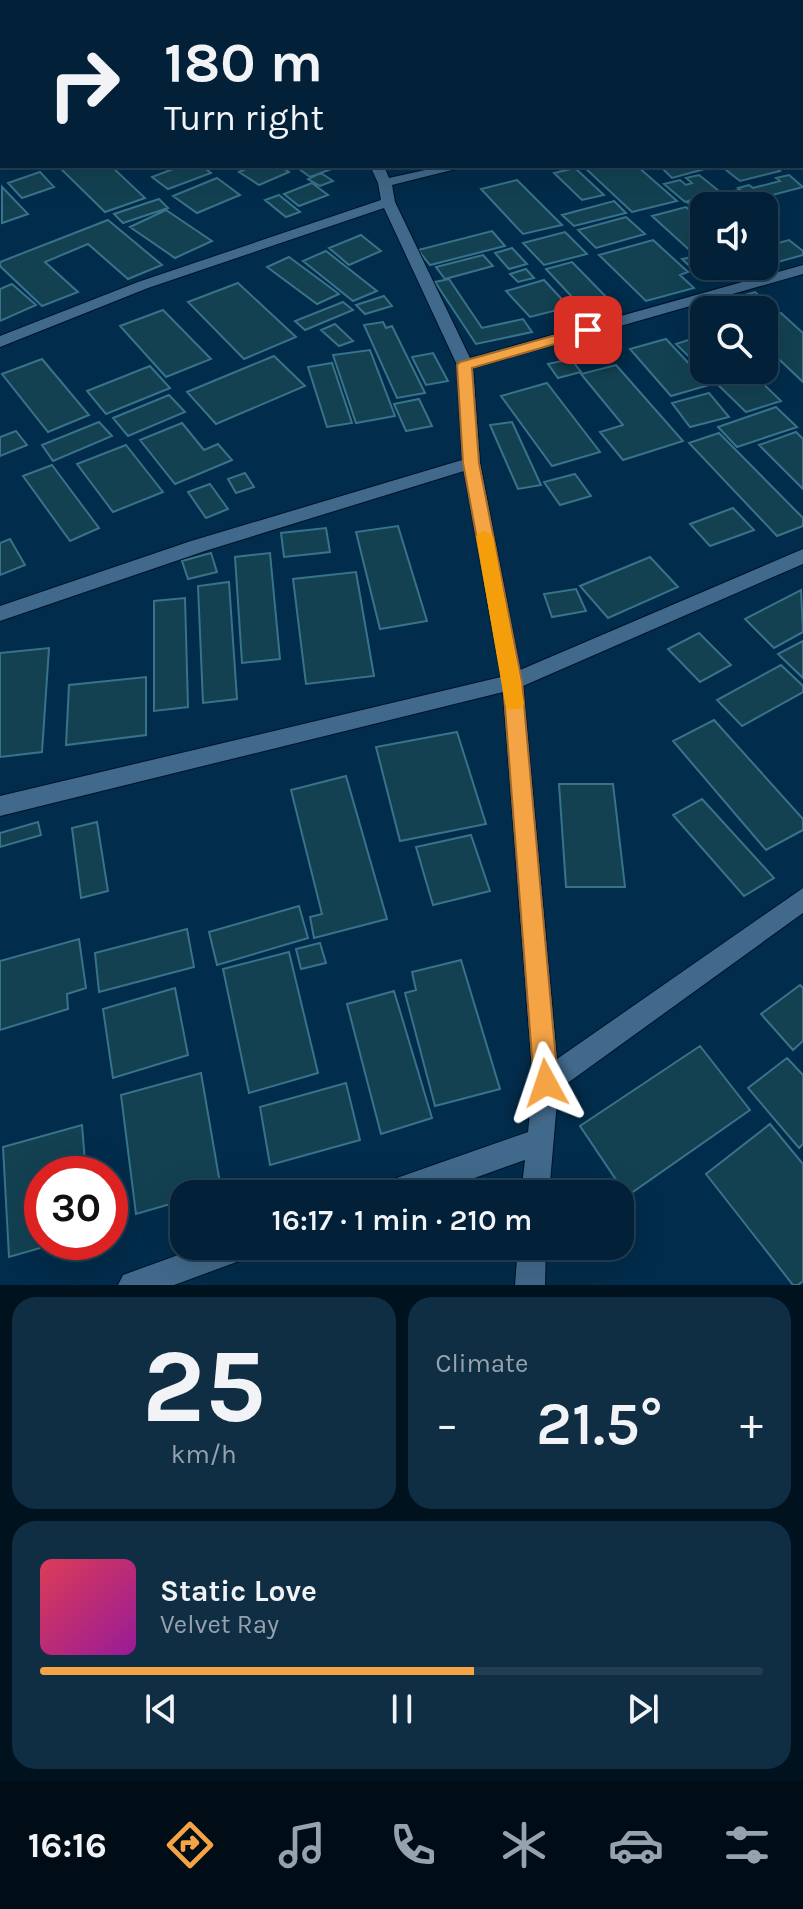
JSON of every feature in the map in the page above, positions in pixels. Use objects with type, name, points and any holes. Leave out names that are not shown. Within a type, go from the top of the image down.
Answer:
[{"type":"street","points":[[378,168],[465,365],[471,463],[512,682],[546,1083],[536,1180]]},
{"type":"street","points":[[0,342],[455,168]]},
{"type":"street","points":[[465,365],[803,269]]},
{"type":"street","points":[[0,614],[198,546],[471,463]]},
{"type":"street","points":[[0,806],[512,682],[803,556]]},
{"type":"street","points":[[546,1083],[803,899]]},
{"type":"street","points":[[431,1180],[538,1142]]},
{"type":"street","points":[[133,1285],[204,1260]]},
{"type":"street","points":[[530,1285],[531,1260]]},
{"type":"building","points":[[60,168],[113,168],[145,198],[105,212]]},
{"type":"building","points":[[176,168],[205,168],[211,173],[168,189],[152,177]]},
{"type":"building","points":[[248,168],[283,168],[289,172],[259,185],[239,172]]},
{"type":"building","points":[[298,168],[334,168],[310,177]]},
{"type":"building","points":[[575,168],[604,195],[582,200],[554,173]]},
{"type":"building","points":[[585,168],[639,168],[677,201],[632,212]]},
{"type":"building","points":[[667,168],[708,168],[672,178],[663,169]]},
{"type":"building","points":[[724,168],[776,168],[780,171],[740,181]]},
{"type":"building","points":[[40,172],[54,187],[22,198],[8,183]]},
{"type":"building","points":[[321,173],[333,181],[320,186],[308,179]]},
{"type":"building","points":[[699,175],[719,191],[690,192],[690,200],[685,202],[664,184],[680,180],[686,185],[692,183],[686,178]]},
{"type":"building","points":[[789,175],[803,187],[778,194],[743,192],[738,188],[749,185],[753,188],[780,181],[776,178]]},
{"type":"building","points":[[217,178],[240,195],[197,213],[173,196]]},
{"type":"building","points":[[517,180],[562,225],[523,234],[481,189]]},
{"type":"building","points":[[312,183],[328,195],[299,206],[284,194]]},
{"type":"building","points":[[2,187],[28,214],[2,223]]},
{"type":"building","points":[[279,195],[300,212],[286,217],[265,200]]},
{"type":"building","points":[[159,199],[168,208],[123,223],[114,214]]},
{"type":"building","points":[[614,201],[626,213],[574,226],[562,215]]},
{"type":"building","points":[[686,207],[690,211],[690,251],[652,216]]},
{"type":"building","points":[[166,210],[212,241],[175,258],[130,227]]},
{"type":"building","points":[[626,217],[645,234],[596,248],[578,230]]},
{"type":"building","points":[[108,220],[162,265],[128,279],[88,244],[45,262],[78,292],[42,306],[0,266],[0,262]]},
{"type":"building","points":[[492,231],[505,246],[430,265],[418,250]]},
{"type":"building","points":[[565,232],[587,254],[544,265],[523,243]]},
{"type":"building","points":[[361,235],[381,251],[349,265],[329,248]]},
{"type":"building","points":[[653,240],[688,272],[680,275],[694,288],[646,301],[599,255]]},
{"type":"building","points":[[789,240],[803,251],[803,255],[778,262],[778,243]]},
{"type":"building","points":[[512,248],[527,264],[509,269],[495,253]]},
{"type":"building","points":[[326,251],[377,291],[353,301],[303,261]]},
{"type":"building","points":[[483,255],[493,266],[445,279],[436,267]]},
{"type":"building","points":[[289,257],[339,294],[317,304],[267,267]]},
{"type":"building","points":[[572,262],[614,305],[587,313],[546,269]]},
{"type":"building","points":[[526,269],[534,278],[518,282],[510,274]]},
{"type":"building","points":[[449,279],[482,328],[523,319],[532,332],[476,344],[435,282]]},
{"type":"building","points":[[544,280],[569,307],[530,317],[506,291]]},
{"type":"building","points":[[238,283],[296,337],[244,359],[188,302]]},
{"type":"building","points":[[12,284],[36,305],[0,321],[0,289]]},
{"type":"building","points":[[384,296],[392,306],[365,314],[356,305]]},
{"type":"building","points":[[343,302],[353,310],[305,330],[295,321]]},
{"type":"building","points":[[163,310],[211,359],[166,377],[120,326]]},
{"type":"building","points":[[781,313],[803,333],[803,382],[778,358],[778,314]]},
{"type":"building","points":[[383,322],[386,328],[392,326],[425,393],[397,398],[364,325]]},
{"type":"building","points":[[335,324],[353,341],[339,346],[321,330]]},
{"type":"building","points":[[666,339],[690,365],[690,384],[709,385],[671,396],[630,349]]},
{"type":"building","points":[[690,340],[690,358],[676,344]]},
{"type":"building","points":[[370,350],[395,416],[356,423],[333,355]]},
{"type":"building","points":[[433,353],[448,381],[426,385],[412,357]]},
{"type":"building","points":[[274,356],[305,386],[216,424],[187,392]]},
{"type":"building","points":[[42,359],[89,415],[48,432],[2,374]]},
{"type":"building","points":[[571,359],[581,372],[558,378],[548,364]]},
{"type":"building","points":[[332,363],[352,423],[327,427],[308,367]]},
{"type":"building","points":[[616,365],[683,441],[623,460],[600,432],[623,425],[581,374]]},
{"type":"building","points":[[150,366],[170,388],[106,414],[87,391]]},
{"type":"building","points":[[547,383],[600,452],[552,466],[501,396]]},
{"type":"building","points":[[717,384],[763,384],[781,401],[746,412]]},
{"type":"building","points":[[709,393],[729,417],[690,427],[672,403]]},
{"type":"building","points":[[169,395],[185,412],[128,436],[113,418]]},
{"type":"building","points":[[419,399],[432,426],[406,431],[394,404]]},
{"type":"building","points":[[776,407],[797,427],[737,447],[718,427]]},
{"type":"building","points":[[99,422],[112,436],[53,461],[42,445]]},
{"type":"building","points":[[512,422],[541,485],[518,489],[490,425]]},
{"type":"building","points":[[182,423],[204,450],[218,444],[232,460],[175,484],[140,440]]},
{"type":"building","points":[[16,431],[27,445],[0,456],[0,437]]},
{"type":"building","points":[[796,432],[803,439],[803,489],[759,445]]},
{"type":"building","points":[[719,433],[803,518],[803,526],[777,536],[689,443]]},
{"type":"building","points":[[126,445],[163,492],[113,512],[77,464]]},
{"type":"building","points":[[52,465],[99,528],[70,541],[23,476]]},
{"type":"building","points":[[245,473],[254,487],[236,493],[228,479]]},
{"type":"building","points":[[575,474],[591,496],[560,505],[544,482]]},
{"type":"building","points":[[210,484],[228,509],[206,518],[188,492]]},
{"type":"building","points":[[733,508],[754,530],[710,546],[690,524]]},
{"type":"building","points":[[398,526],[427,621],[380,629],[356,532]]},
{"type":"building","points":[[326,528],[330,552],[284,557],[281,533]]},
{"type":"building","points":[[10,539],[25,565],[0,575],[0,543]]},
{"type":"building","points":[[211,553],[217,572],[188,579],[182,561]]},
{"type":"building","points":[[270,553],[280,659],[242,663],[235,557]]},
{"type":"building","points":[[650,557],[678,587],[608,618],[580,586]]},
{"type":"building","points":[[356,572],[374,676],[306,684],[293,579]]},
{"type":"building","points":[[229,582],[237,699],[203,703],[198,586]]},
{"type":"building","points":[[576,589],[586,611],[552,617],[544,594]]},
{"type":"building","points":[[801,590],[803,632],[774,648],[745,619]]},
{"type":"building","points":[[185,598],[188,707],[154,711],[154,601]]},
{"type":"building","points":[[699,633],[731,665],[700,682],[668,649]]},
{"type":"building","points":[[803,641],[803,678],[778,654]]},
{"type":"building","points":[[49,648],[42,752],[0,757],[0,653]]},
{"type":"building","points":[[781,665],[803,686],[803,692],[742,726],[717,700]]},
{"type":"building","points":[[146,677],[146,735],[66,745],[69,685]]},
{"type":"building","points":[[714,720],[803,819],[803,830],[766,850],[673,741]]},
{"type":"building","points":[[457,732],[486,824],[400,841],[376,747]]},
{"type":"building","points":[[346,776],[387,919],[314,938],[310,917],[322,914],[291,790]]},
{"type":"building","points":[[559,784],[613,784],[625,887],[566,887]]},
{"type":"building","points":[[702,799],[774,878],[744,896],[673,815]]},
{"type":"building","points":[[38,822],[41,835],[0,847],[0,833]]},
{"type":"building","points":[[97,822],[108,891],[81,898],[72,828]]},
{"type":"building","points":[[471,835],[490,891],[433,905],[416,847]]},
{"type":"building","points":[[299,906],[308,938],[217,965],[209,932]]},
{"type":"building","points":[[187,929],[194,967],[99,992],[95,953]]},
{"type":"building","points":[[79,939],[86,988],[67,994],[68,1009],[0,1030],[0,961]]},
{"type":"building","points":[[320,943],[326,963],[301,969],[296,949]]},
{"type":"building","points":[[289,952],[318,1073],[249,1093],[223,969]]},
{"type":"building","points":[[461,960],[500,1089],[435,1106],[405,993],[416,990],[412,972]]},
{"type":"building","points":[[800,985],[803,988],[803,1041],[793,1050],[761,1014]]},
{"type":"building","points":[[175,988],[188,1055],[113,1078],[103,1009]]},
{"type":"building","points":[[394,991],[432,1118],[381,1134],[347,1004]]},
{"type":"building","points":[[700,1046],[750,1110],[634,1191],[634,1180],[616,1180],[580,1126]]},
{"type":"building","points":[[787,1058],[803,1075],[803,1144],[799,1148],[748,1088]]},
{"type":"building","points":[[201,1073],[219,1180],[170,1180],[170,1204],[136,1214],[121,1095]]},
{"type":"building","points":[[346,1083],[360,1140],[270,1165],[260,1107]]},
{"type":"building","points":[[770,1124],[803,1164],[803,1281],[798,1285],[793,1285],[706,1174]]},
{"type":"building","points":[[82,1125],[85,1156],[24,1156],[24,1253],[9,1257],[3,1147]]},
{"type":"slow traffic","points":[[484,536],[514,704]]},
{"type":"route","points":[[546,1083],[512,682],[471,463],[465,365],[588,330]]}]
